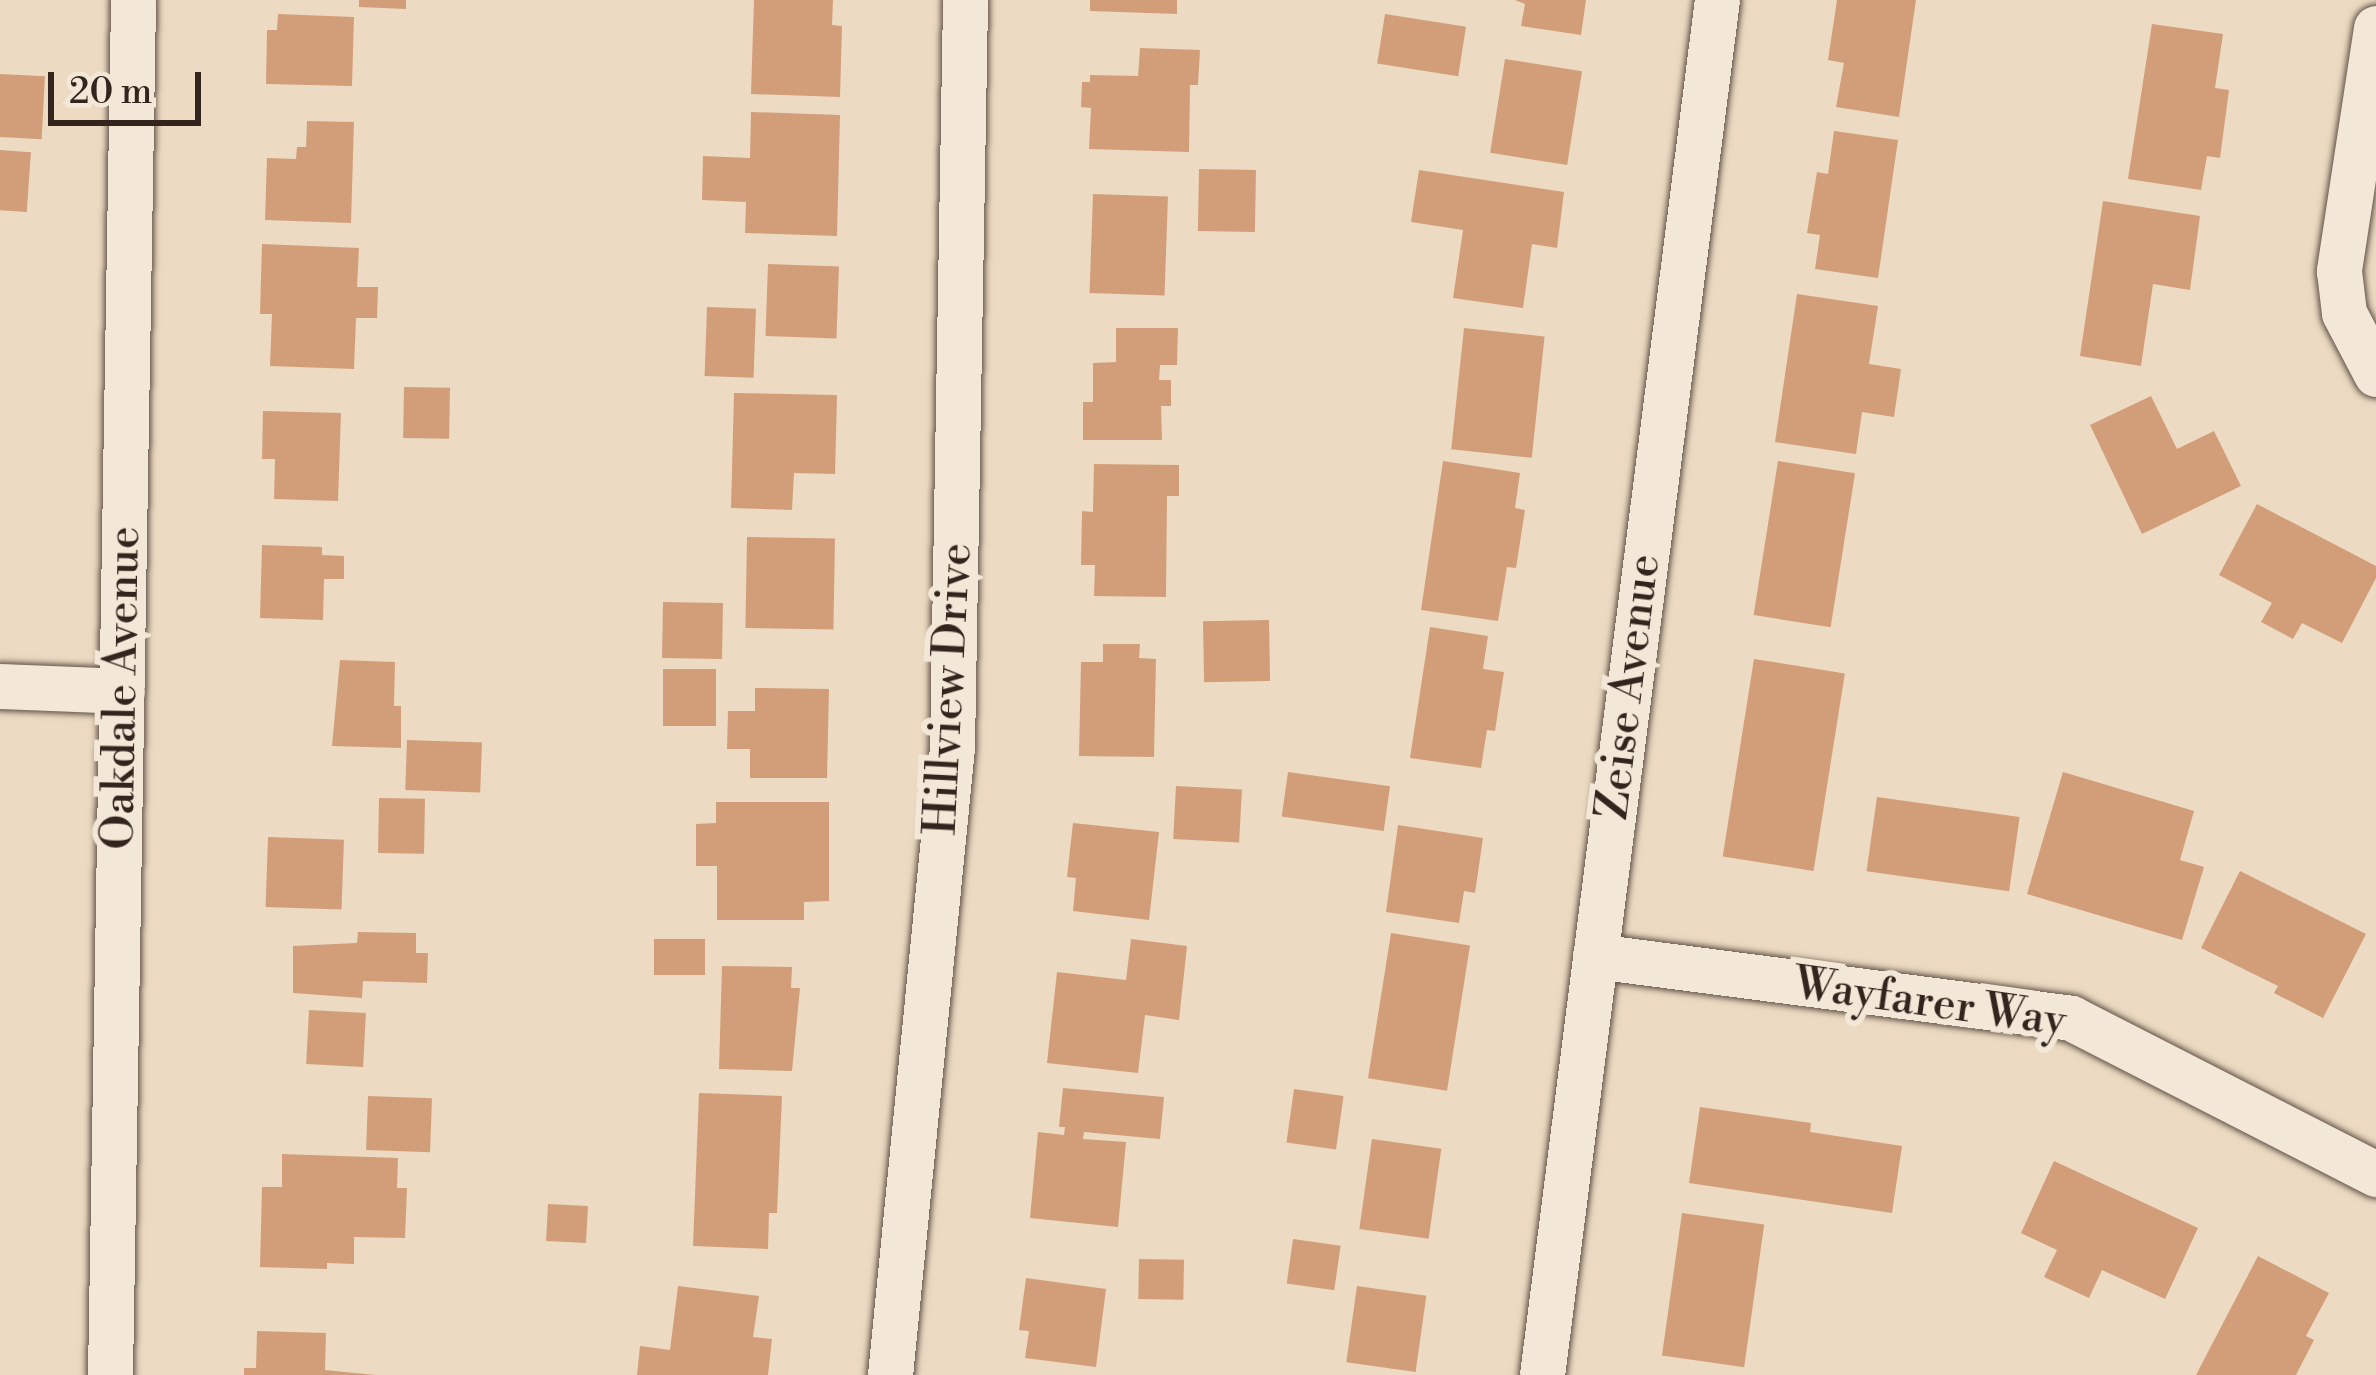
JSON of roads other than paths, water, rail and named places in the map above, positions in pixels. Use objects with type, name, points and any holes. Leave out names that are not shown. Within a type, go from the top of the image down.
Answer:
[{"type":"street","name":"Oakdale Avenue","points":[[110,1375],[133,0]]},
{"type":"street","name":"Hillview Drive","points":[[890,1375],[952,747],[965,0]]},
{"type":"street","name":"Zeise Avenue","points":[[1542,1375],[1717,0]]},
{"type":"street","points":[[2376,28],[2339,271],[2344,313],[2376,374]]},
{"type":"street","points":[[0,686],[122,691]]},
{"type":"street","name":"Wayfarer Way","points":[[1595,956],[2071,1018],[2376,1174]]}]
